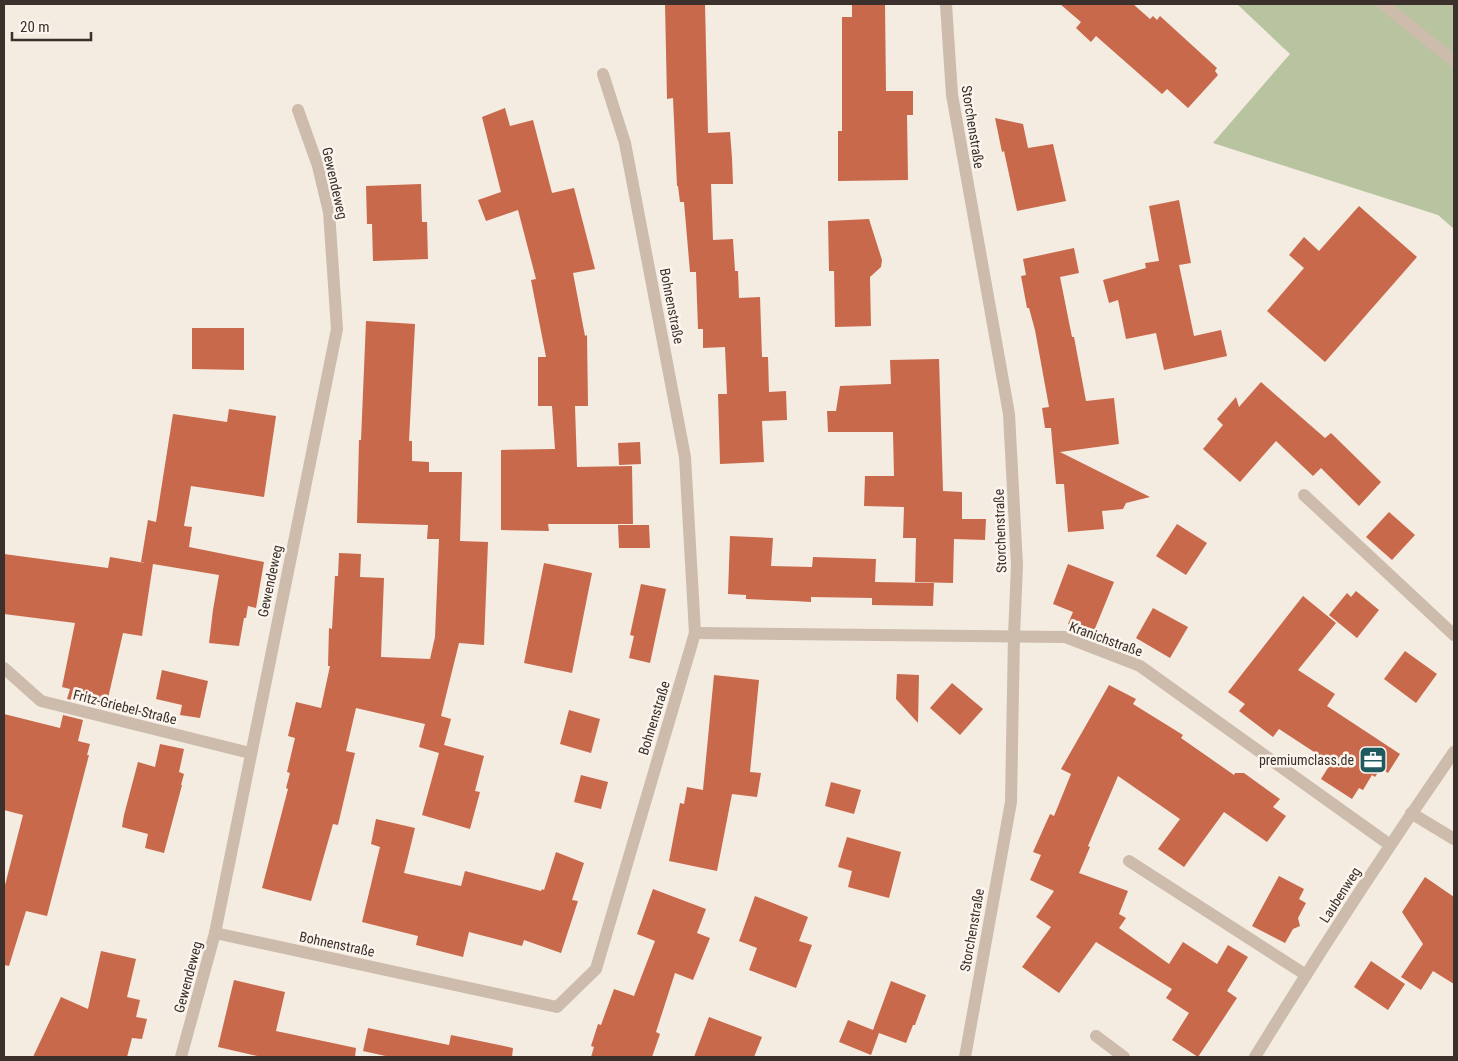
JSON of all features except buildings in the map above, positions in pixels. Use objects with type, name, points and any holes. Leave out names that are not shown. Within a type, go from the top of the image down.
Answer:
[{"type":"street","name":"Storchenstraße","points":[[946,4],[952,96],[1009,414],[1017,565],[1010,802],[964,1057]]},
{"type":"street","points":[[1383,4],[1454,61]]},
{"type":"street","name":"Bohnenstraße","points":[[215,933],[558,1007],[596,969],[695,633],[685,457],[625,143],[603,74]]},
{"type":"street","name":"Gewendeweg","points":[[181,1057],[215,933],[337,329],[329,212],[318,166],[298,110]]},
{"type":"street","points":[[1304,495],[1454,636]]},
{"type":"street","name":"Kranichstraße","points":[[695,633],[1065,637],[1140,666],[1390,845]]},
{"type":"street","name":"Fritz-Griebel-Straße","points":[[4,668],[41,701],[250,754]]},
{"type":"street","name":"Laubenweg","points":[[1255,1057],[1390,845],[1454,752]]},
{"type":"street","points":[[1411,813],[1454,839]]},
{"type":"street","points":[[1129,860],[1306,975]]},
{"type":"street","points":[[1096,1036],[1124,1057]]},
{"type":"green space","points":[[1237,4],[1454,4],[1454,229],[1438,215],[1213,143],[1290,54]]},
{"type":"place","name":"premiumclass.de","points":[[1373,760]]}]
